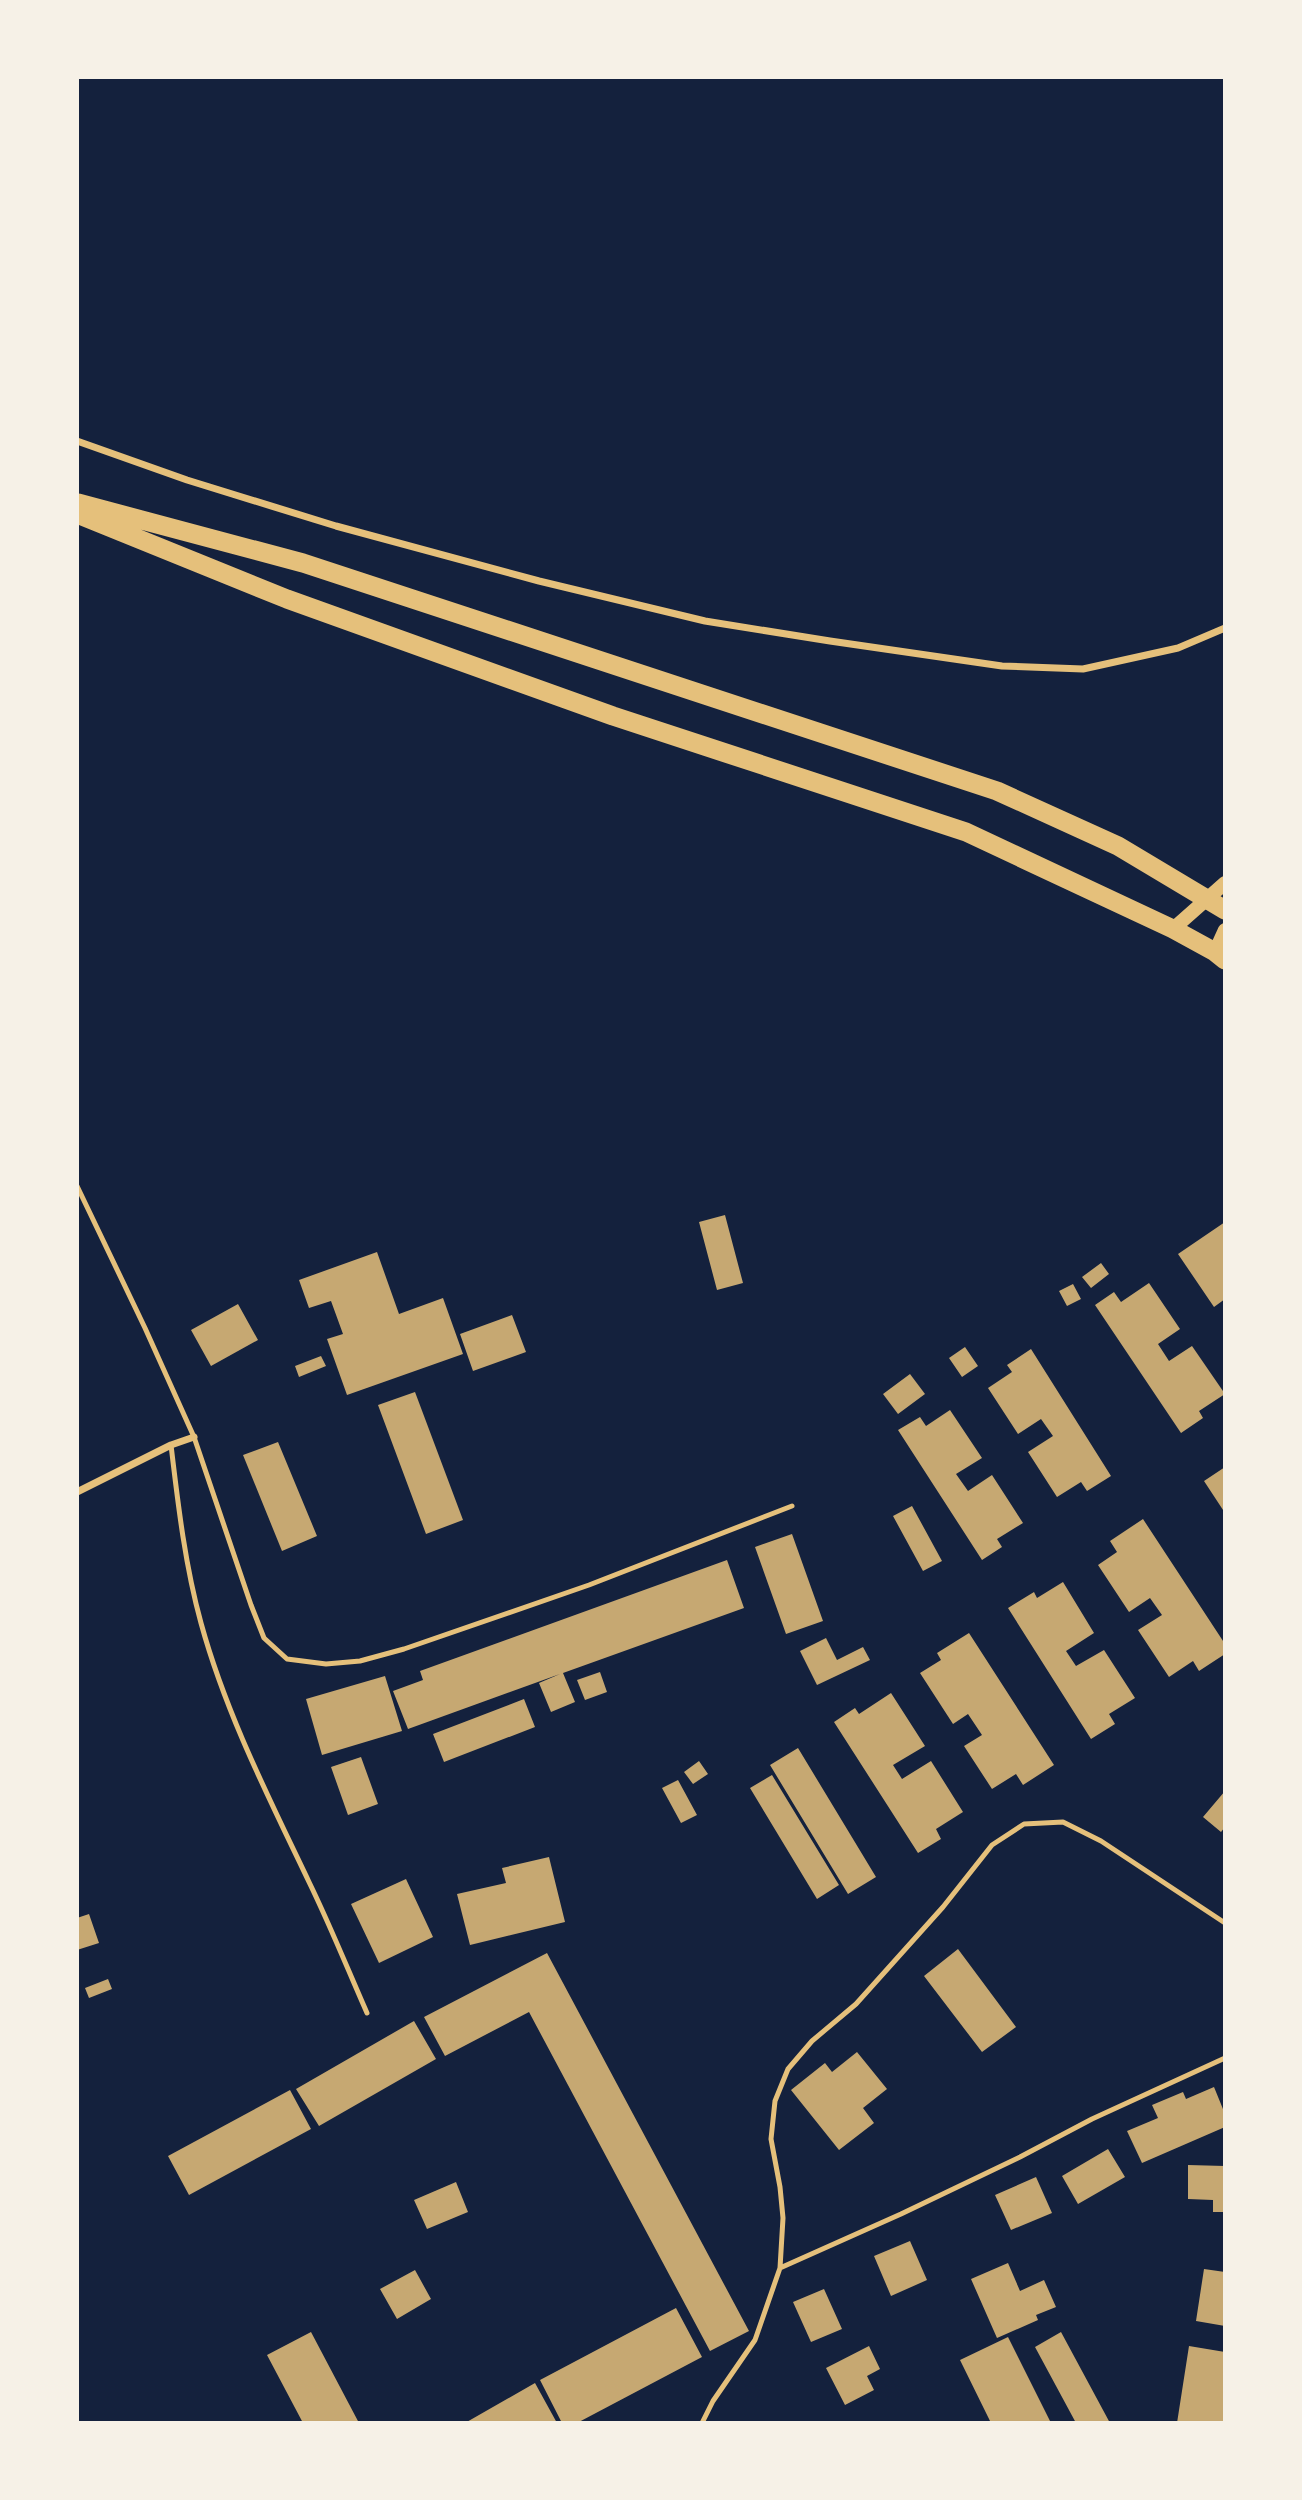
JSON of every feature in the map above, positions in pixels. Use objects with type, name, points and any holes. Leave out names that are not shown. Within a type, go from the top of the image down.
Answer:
[{"type":"highway","points":[[77,503],[303,563],[997,791],[1118,846],[1225,910]]},
{"type":"highway","points":[[77,514],[287,599],[613,716],[966,832],[1174,929],[1220,956]]},
{"type":"main road","points":[[1174,929],[1225,883]]},
{"type":"main road","points":[[1220,956],[1225,930]]},
{"type":"street","points":[[77,441],[187,480],[336,526],[539,581],[705,621],[830,642],[1002,666],[1083,669],[1178,648],[1225,628]]},
{"type":"street","points":[[77,1492],[171,1445],[194,1437]]},
{"type":"lane","points":[[77,1186],[194,1437],[264,1638],[287,1659],[326,1664],[360,1661],[404,1649],[589,1585],[792,1506]]},
{"type":"lane","points":[[171,1445],[183,1538],[205,1635],[239,1732],[367,2013]]},
{"type":"lane","points":[[702,2423],[713,2401],[755,2340],[780,2268],[783,2218],[771,2139],[775,2101],[788,2069],[812,2041],[856,2004],[943,1907],[992,1845],[1024,1824],[1063,1822],[1101,1841],[1225,1923]]},
{"type":"lane","points":[[780,2268],[901,2214],[1092,2119],[1225,2058]]},
{"type":"building","points":[[725,1215],[743,1283],[717,1290],[699,1222]]},
{"type":"building","points":[[1225,1222],[1225,1299],[1214,1307],[1178,1254]]},
{"type":"building","points":[[377,1252],[399,1314],[443,1298],[463,1354],[347,1395],[327,1339],[343,1334],[331,1301],[309,1308],[299,1280]]},
{"type":"building","points":[[1101,1263],[1109,1274],[1091,1288],[1082,1277]]},
{"type":"building","points":[[1149,1283],[1180,1329],[1158,1344],[1169,1361],[1192,1346],[1225,1394],[1199,1411],[1203,1418],[1181,1433],[1095,1305],[1114,1292],[1121,1302]]},
{"type":"building","points":[[1073,1284],[1081,1299],[1067,1306],[1059,1291]]},
{"type":"building","points":[[238,1304],[258,1340],[211,1366],[191,1330]]},
{"type":"building","points":[[512,1315],[526,1352],[473,1371],[460,1334]]},
{"type":"building","points":[[965,1347],[978,1366],[962,1377],[949,1358]]},
{"type":"building","points":[[1031,1349],[1111,1476],[1087,1491],[1081,1482],[1057,1497],[1028,1452],[1053,1436],[1041,1419],[1018,1434],[988,1388],[1012,1372],[1007,1365]]},
{"type":"building","points":[[321,1356],[326,1366],[299,1377],[295,1366]]},
{"type":"building","points":[[910,1374],[925,1394],[898,1414],[883,1394]]},
{"type":"building","points":[[415,1392],[463,1520],[426,1534],[378,1405]]},
{"type":"building","points":[[950,1410],[982,1458],[956,1474],[968,1491],[992,1475],[1023,1523],[997,1539],[1002,1547],[982,1560],[898,1430],[920,1417],[926,1426]]},
{"type":"building","points":[[278,1442],[317,1536],[282,1551],[243,1455]]},
{"type":"building","points":[[1225,1467],[1225,1513],[1204,1481]]},
{"type":"building","points":[[912,1506],[942,1561],[923,1571],[893,1516]]},
{"type":"building","points":[[1143,1519],[1225,1644],[1225,1654],[1199,1671],[1193,1661],[1169,1677],[1138,1630],[1162,1615],[1150,1598],[1129,1612],[1098,1565],[1117,1552],[1110,1541]]},
{"type":"building","points":[[792,1534],[823,1621],[786,1634],[755,1547]]},
{"type":"building","points":[[727,1560],[744,1608],[563,1673],[575,1702],[551,1712],[539,1683],[560,1674],[408,1729],[393,1691],[423,1680],[420,1671]]},
{"type":"building","points":[[1063,1582],[1094,1633],[1066,1651],[1076,1666],[1104,1650],[1135,1698],[1109,1714],[1115,1724],[1091,1739],[1008,1608],[1034,1592],[1037,1598]]},
{"type":"building","points":[[969,1633],[1054,1765],[1023,1785],[1016,1774],[992,1789],[964,1746],[982,1735],[968,1714],[953,1724],[920,1673],[941,1660],[937,1653]]},
{"type":"building","points":[[826,1638],[837,1660],[863,1647],[870,1660],[817,1685],[800,1651]]},
{"type":"building","points":[[600,1672],[607,1692],[585,1700],[577,1680]]},
{"type":"building","points":[[385,1676],[402,1731],[322,1755],[306,1699]]},
{"type":"building","points":[[891,1693],[925,1746],[893,1765],[902,1779],[931,1761],[963,1812],[936,1829],[941,1839],[918,1853],[834,1722],[855,1708],[859,1714]]},
{"type":"building","points":[[524,1699],[535,1727],[444,1762],[433,1734]]},
{"type":"building","points":[[798,1748],[876,1877],[848,1894],[770,1765]]},
{"type":"building","points":[[361,1757],[378,1804],[348,1815],[331,1767]]},
{"type":"building","points":[[699,1761],[708,1774],[693,1784],[684,1772]]},
{"type":"building","points":[[772,1775],[839,1885],[817,1899],[750,1788]]},
{"type":"building","points":[[678,1780],[697,1815],[681,1823],[662,1788]]},
{"type":"building","points":[[1225,1791],[1225,1827],[1221,1832],[1203,1817]]},
{"type":"building","points":[[549,1857],[565,1922],[470,1945],[457,1894],[506,1883],[502,1868]]},
{"type":"building","points":[[406,1879],[433,1937],[379,1963],[351,1904]]},
{"type":"building","points":[[89,1914],[99,1943],[77,1950],[77,1918]]},
{"type":"building","points":[[958,1949],[1016,2027],[982,2052],[924,1976]]},
{"type":"building","points":[[547,1953],[749,2331],[710,2351],[529,2012],[445,2056],[424,2017]]},
{"type":"building","points":[[108,1979],[112,1989],[89,1998],[85,1988]]},
{"type":"building","points":[[414,2021],[436,2059],[319,2126],[296,2089]]},
{"type":"building","points":[[857,2052],[887,2089],[863,2108],[874,2123],[839,2150],[791,2090],[825,2063],[832,2072]]},
{"type":"building","points":[[1214,2087],[1225,2114],[1225,2127],[1142,2163],[1127,2131],[1158,2118],[1152,2105],[1183,2092],[1186,2099]]},
{"type":"building","points":[[290,2090],[311,2129],[189,2195],[168,2156]]},
{"type":"building","points":[[1108,2149],[1125,2177],[1078,2204],[1062,2176]]},
{"type":"building","points":[[1188,2165],[1225,2166],[1225,2212],[1213,2212],[1213,2200],[1188,2199]]},
{"type":"building","points":[[1036,2177],[1052,2213],[1011,2230],[995,2195]]},
{"type":"building","points":[[456,2182],[468,2212],[427,2229],[414,2200]]},
{"type":"building","points":[[910,2241],[927,2280],[891,2296],[874,2256]]},
{"type":"building","points":[[1008,2263],[1020,2291],[1044,2280],[1056,2307],[1036,2315],[1038,2320],[997,2338],[971,2279]]},
{"type":"building","points":[[1204,2269],[1225,2272],[1225,2326],[1196,2321]]},
{"type":"building","points":[[415,2270],[431,2299],[397,2319],[380,2289]]},
{"type":"building","points":[[824,2289],[842,2329],[811,2342],[793,2302]]},
{"type":"building","points":[[676,2308],[702,2357],[577,2423],[562,2423],[540,2380]]},
{"type":"building","points":[[311,2332],[359,2423],[303,2423],[267,2355]]},
{"type":"building","points":[[1061,2332],[1110,2423],[1076,2423],[1035,2347]]},
{"type":"building","points":[[1008,2337],[1051,2423],[991,2423],[960,2360]]},
{"type":"building","points":[[869,2346],[880,2369],[867,2376],[874,2390],[845,2405],[826,2368]]},
{"type":"building","points":[[1189,2346],[1225,2352],[1225,2423],[1177,2423]]},
{"type":"building","points":[[535,2383],[557,2423],[465,2423]]}]
